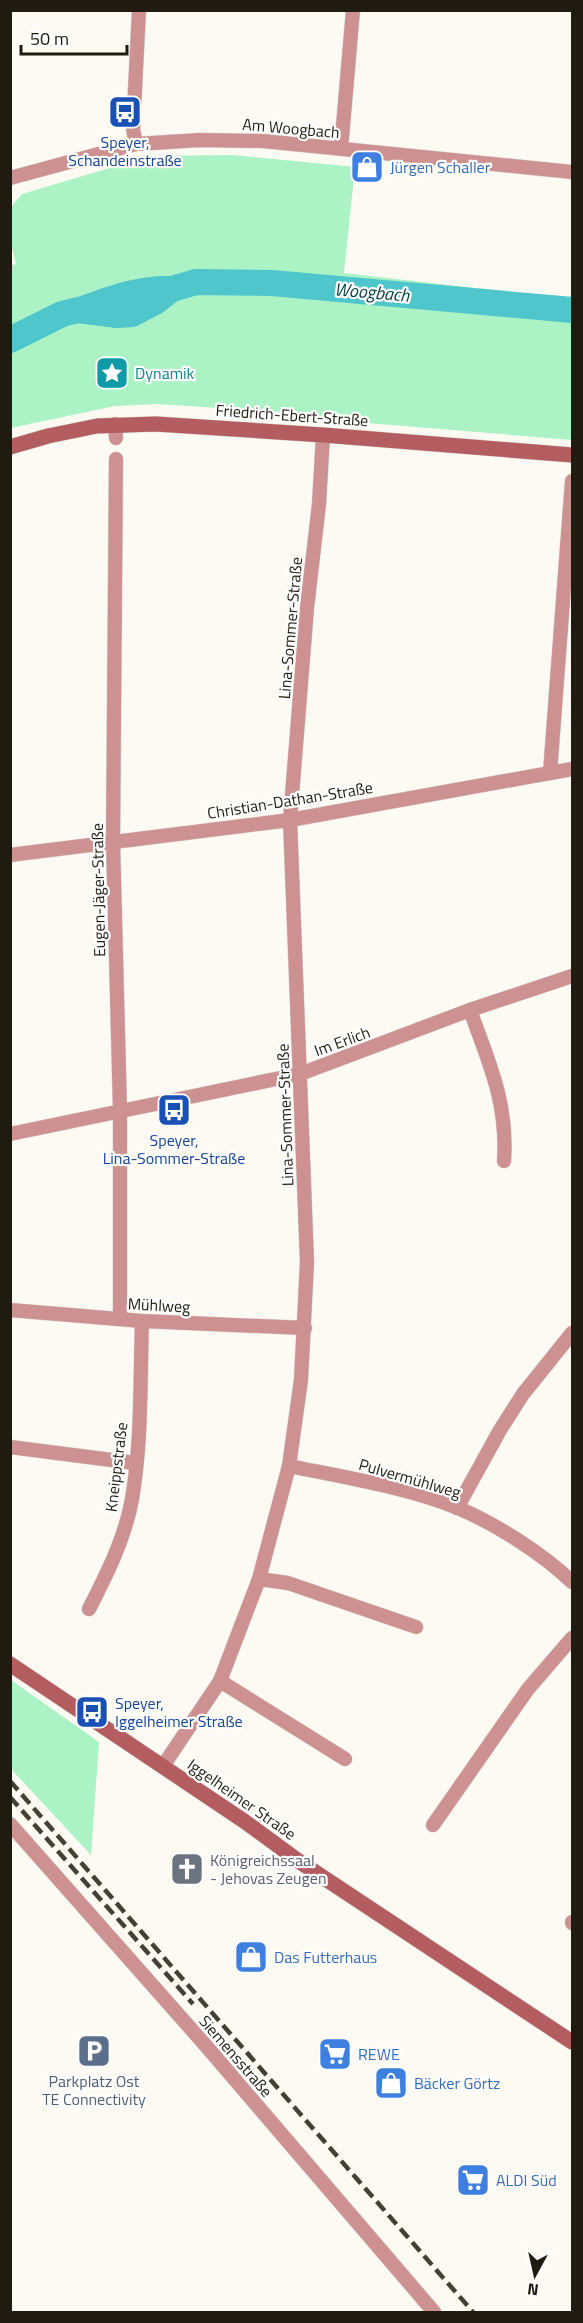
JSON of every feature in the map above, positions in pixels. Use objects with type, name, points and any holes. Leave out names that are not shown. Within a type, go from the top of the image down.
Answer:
[{"type":"main road","name":"Friedrich-Ebert-Straße","points":[[10,447],[48,436],[116,431],[156,424],[573,454]]},
{"type":"main road","name":"Iggelheimer Straße","points":[[10,1664],[163,1766],[300,1862],[573,2042]]},
{"type":"street","points":[[136,144],[133,129],[140,10]]},
{"type":"street","points":[[341,149],[353,10]]},
{"type":"street","name":"Am Woogbach","points":[[10,178],[136,144],[236,140],[573,172]]},
{"type":"street","name":"Lina-Sommer-Straße","points":[[163,1766],[220,1681],[260,1579],[289,1466],[301,1380],[307,1263],[290,820],[307,608],[319,504],[323,435]]},
{"type":"street","name":"Eugen-Jäger-Straße","points":[[116,459],[112,842],[120,1110],[120,1319]]},
{"type":"street","points":[[550,773],[573,481]]},
{"type":"street","name":"Christian-Dathan-Straße","points":[[10,855],[290,820],[573,769]]},
{"type":"street","name":"Im Erlich","points":[[10,1134],[300,1074],[471,1010],[573,976]]},
{"type":"street","points":[[471,1010],[502,1102],[506,1136],[504,1161]]},
{"type":"street","name":"Mühlweg","points":[[10,1310],[142,1321],[305,1328]]},
{"type":"street","name":"Kneippstraße","points":[[89,1609],[111,1565],[123,1534],[132,1499],[142,1321]]},
{"type":"street","points":[[458,1508],[523,1394],[573,1333]]},
{"type":"street","points":[[10,1447],[135,1462]]},
{"type":"street","name":"Pulvermühlweg","points":[[289,1466],[381,1485],[458,1508],[535,1551],[573,1582]]},
{"type":"street","points":[[260,1579],[288,1583],[416,1627]]},
{"type":"street","points":[[433,1825],[528,1689],[573,1638]]},
{"type":"street","points":[[220,1681],[345,1759]]},
{"type":"street","name":"Siemensstraße","points":[[10,1824],[207,2047],[434,2313]]},
{"type":"green space","points":[[233,155],[355,167],[344,273],[572,297],[572,440],[331,420],[295,413],[158,404],[115,406],[11,428],[10,266],[16,264],[11,245],[11,207],[22,194],[150,156]]},
{"type":"green space","points":[[11,1680],[99,1742],[91,1855],[11,1769]]},
{"type":"waterway","name":"Woogbach","points":[[10,340],[62,314],[78,310],[117,315],[132,314],[155,302],[172,289],[196,282],[272,283],[572,310]]},
{"type":"waterway","name":"Woogbach","points":[[83,309],[138,292],[172,289]]},
{"type":"railway","points":[[10,1781],[473,2312]]},
{"type":"railway","points":[[10,1797],[193,2004]]},
{"type":"place","name":"Speyer, Schandeinstraße","points":[[125,112]]},
{"type":"place","name":"Jürgen Schaller","points":[[367,167]]},
{"type":"place","name":"Dynamik","points":[[112,373]]},
{"type":"place","name":"Speyer, Lina-Sommer-Straße","points":[[174,1110]]},
{"type":"place","name":"Speyer, Iggelheimer Straße","points":[[92,1712]]},
{"type":"place","name":"Königreichssaal - Jehovas Zeugen","points":[[187,1869]]},
{"type":"place","name":"Das Futterhaus","points":[[251,1957]]},
{"type":"place","name":"Parkplatz Ost TE Connectivity","points":[[94,2051]]},
{"type":"place","name":"REWE","points":[[335,2054]]},
{"type":"place","name":"Bäcker Görtz","points":[[391,2083]]},
{"type":"place","name":"ALDI Süd","points":[[473,2180]]}]
